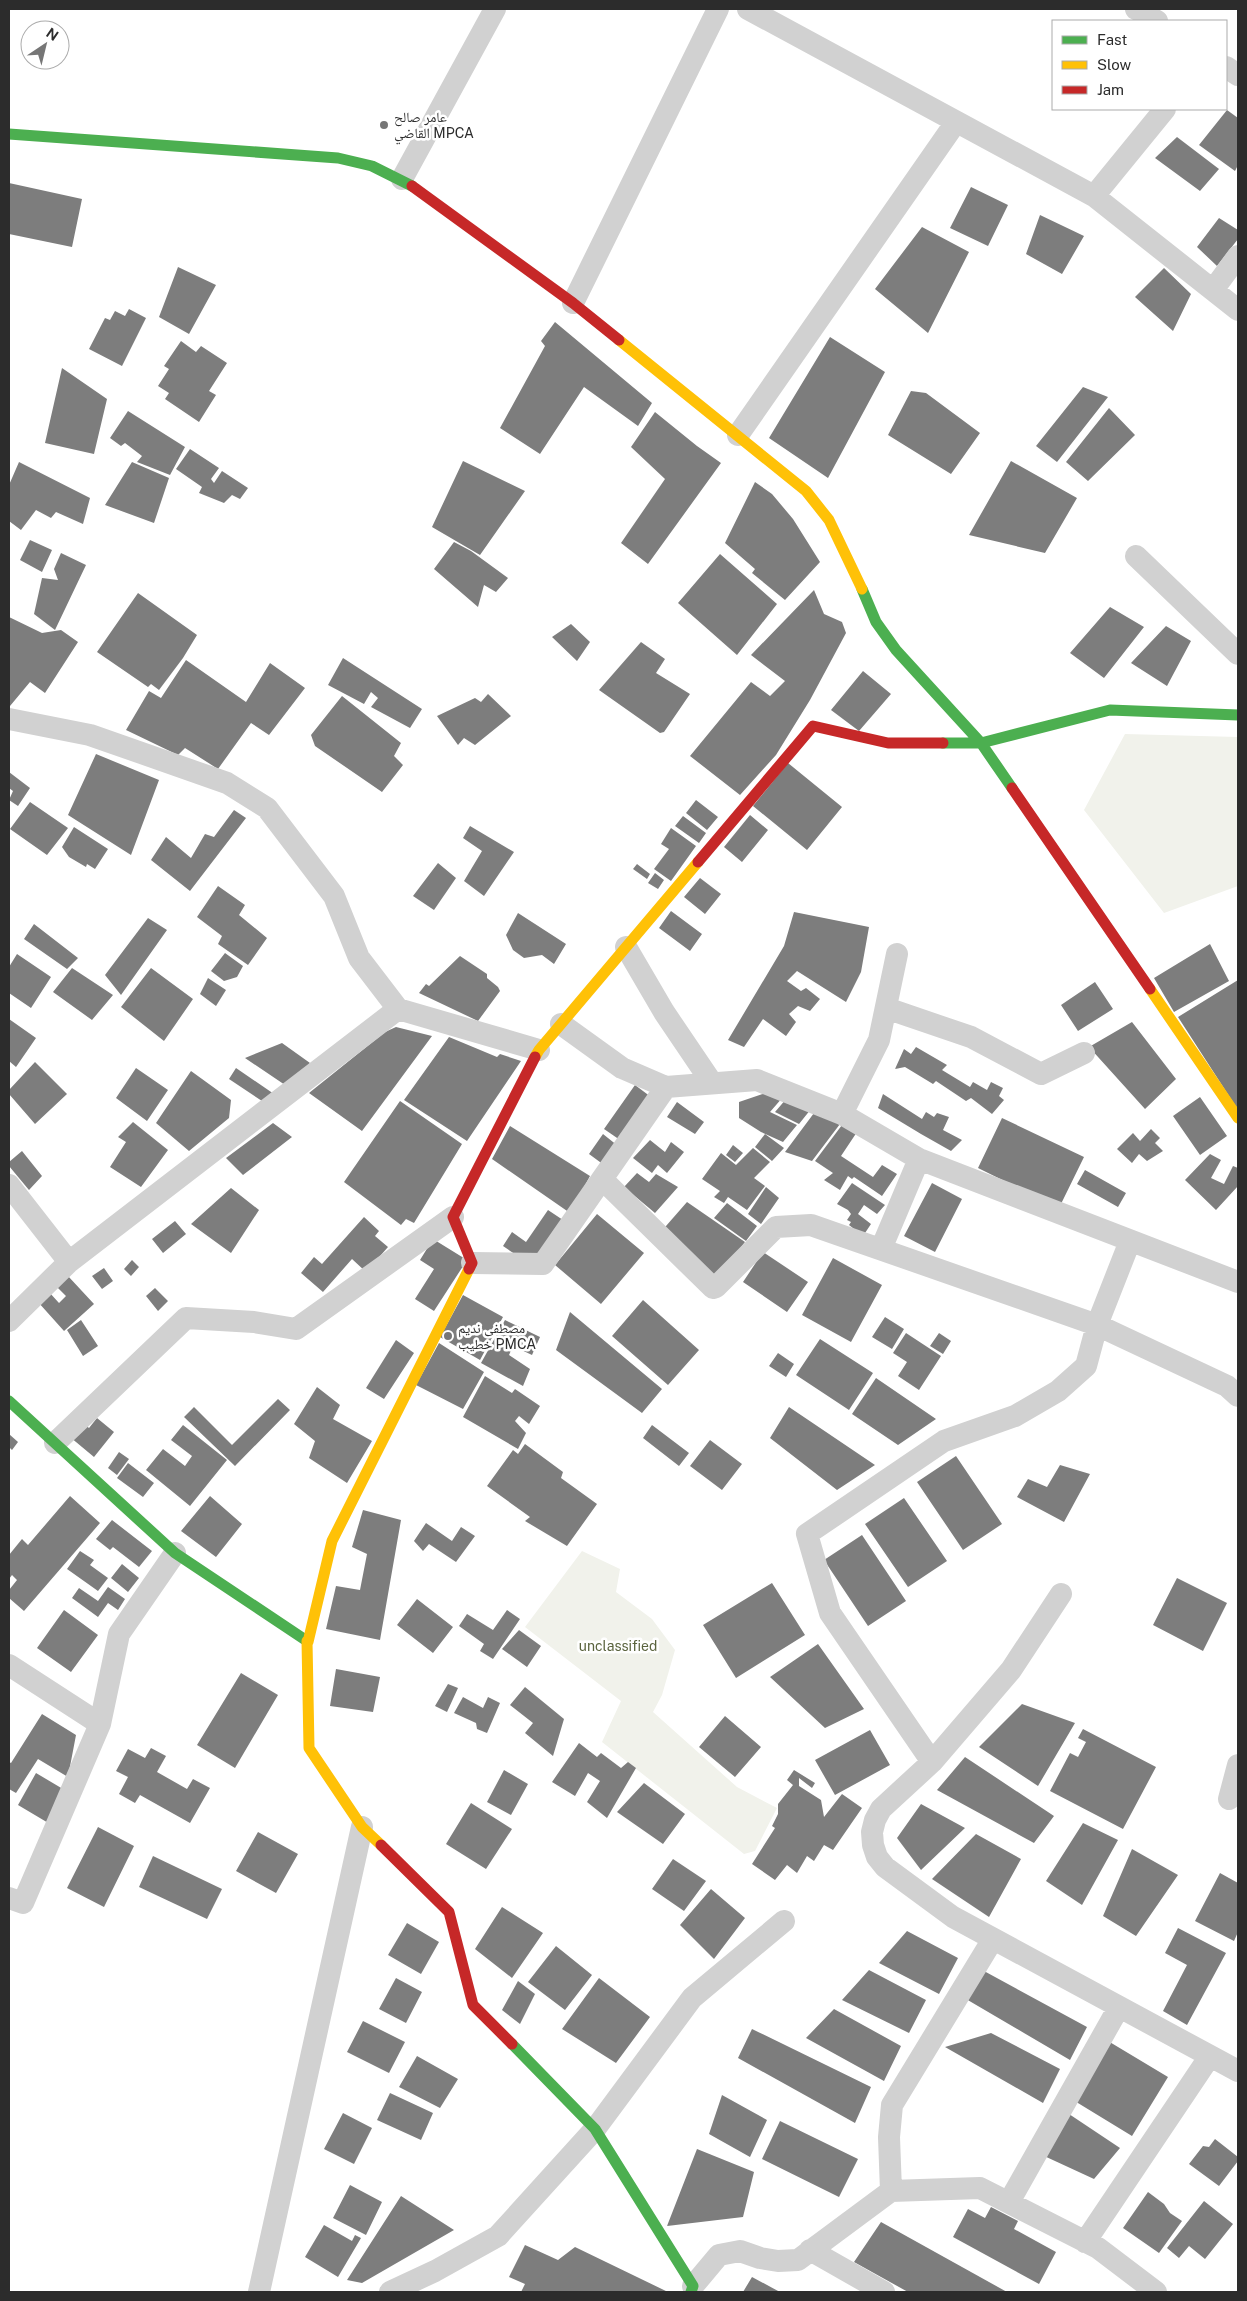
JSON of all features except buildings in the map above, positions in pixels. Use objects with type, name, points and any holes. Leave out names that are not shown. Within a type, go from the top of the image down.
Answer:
[{"type":"street","points":[[402,179],[496,9]]},
{"type":"street","points":[[573,303],[718,9]]},
{"type":"street","points":[[748,9],[1094,196],[1238,310]]},
{"type":"street","points":[[1136,9],[1155,20]]},
{"type":"street","points":[[1227,67],[1238,75]]},
{"type":"street","points":[[1094,196],[1164,110]]},
{"type":"street","points":[[738,435],[956,122]]},
{"type":"street","points":[[9,134],[338,158],[372,166],[402,179],[420,190],[573,303],[738,435],[806,491],[829,520],[847,554],[876,622],[896,650],[981,743],[1238,1118]]},
{"type":"street","points":[[1213,290],[1238,256]]},
{"type":"street","points":[[1136,556],[1238,654]]},
{"type":"street","points":[[55,1443],[186,1318],[254,1322],[296,1329],[453,1217],[540,1050],[813,726],[888,743],[981,743],[1110,710],[1238,715]]},
{"type":"street","points":[[9,719],[90,735],[228,783],[267,808],[334,896],[359,958],[398,1009],[540,1050]]},
{"type":"street","points":[[626,947],[664,1012],[712,1083]]},
{"type":"street","points":[[842,1114],[879,1040],[897,954]]},
{"type":"street","points":[[886,1008],[970,1037],[1041,1074],[1084,1053]]},
{"type":"street","points":[[9,1321],[69,1262],[398,1009]]},
{"type":"street","points":[[561,1024],[622,1068],[666,1087],[757,1080],[842,1114],[919,1159],[1238,1282]]},
{"type":"street","points":[[472,1263],[543,1264],[666,1087]]},
{"type":"street","points":[[881,1249],[919,1159]]},
{"type":"street","points":[[602,1179],[713,1288],[776,1227],[810,1225],[1096,1325],[1227,1386],[1238,1396]]},
{"type":"street","points":[[9,1185],[69,1262]]},
{"type":"street","points":[[453,1217],[472,1263],[332,1541],[308,1642],[309,1748],[362,1827],[449,1912],[473,2005],[595,2129],[692,2289],[719,2255],[740,2251],[778,2262],[798,2260],[891,2192],[980,2188],[1098,2248],[1156,2292]]},
{"type":"street","points":[[932,1762],[830,1612],[807,1534],[944,1442],[1015,1416],[1058,1391],[1086,1366],[1096,1325],[1130,1241]]},
{"type":"street","points":[[9,1401],[175,1554],[308,1642]]},
{"type":"street","points":[[9,1898],[22,1903],[100,1724],[119,1634],[175,1554]]},
{"type":"street","points":[[1061,1594],[1012,1670],[932,1762],[881,1809],[875,1820],[872,1832],[873,1845],[877,1857],[885,1867],[953,1917],[1238,2071]]},
{"type":"street","points":[[9,1665],[100,1724]]},
{"type":"street","points":[[1229,1799],[1238,1765]]},
{"type":"street","points":[[259,2292],[362,1827]]},
{"type":"street","points":[[390,2292],[435,2271],[498,2236],[595,2129],[692,1998],[784,1921]]},
{"type":"street","points":[[891,2192],[889,2137],[892,2105],[993,1938]]},
{"type":"street","points":[[1008,2202],[1119,2007]]},
{"type":"street","points":[[1085,2242],[1210,2056]]},
{"type":"street","points":[[810,2250],[884,2292]]},
{"type":"street","points":[[424,2292],[435,2271]]},
{"type":"green space","points":[[1125,734],[1238,737],[1238,886],[1164,913],[1084,810]]},
{"type":"green space","name":"unclassified","points":[[582,1551],[620,1569],[616,1592],[652,1619],[675,1650],[662,1695],[653,1712],[737,1787],[777,1808],[755,1851],[744,1854],[602,1742],[621,1701],[525,1627]]},
{"type":"traffic: fast","points":[[9,134],[338,158],[372,166],[412,186]]},
{"type":"traffic: fast","points":[[862,589],[876,622],[896,650],[981,743],[1012,788]]},
{"type":"traffic: fast","points":[[943,743],[981,743],[1110,710],[1238,715]]},
{"type":"traffic: fast","points":[[9,1401],[175,1553],[307,1641]]},
{"type":"traffic: fast","points":[[512,2044],[595,2129],[693,2286],[691,2292]]},
{"type":"traffic: slow","points":[[619,340],[806,491],[829,520],[862,589]]},
{"type":"traffic: slow","points":[[535,1057],[698,862]]},
{"type":"traffic: slow","points":[[1150,989],[1238,1118]]},
{"type":"traffic: slow","points":[[308,1642],[332,1541],[469,1269]]},
{"type":"traffic: slow","points":[[307,1641],[309,1748],[362,1827],[381,1845]]},
{"type":"traffic: jam","points":[[412,186],[573,303],[619,340]]},
{"type":"traffic: jam","points":[[698,862],[813,726],[888,743],[943,743]]},
{"type":"traffic: jam","points":[[1012,788],[1150,989]]},
{"type":"traffic: jam","points":[[469,1269],[472,1263],[453,1217],[535,1057]]},
{"type":"traffic: jam","points":[[381,1845],[449,1912],[473,2005],[512,2044]]},
{"type":"place","name":"عامر صالح القاضي MPCA","points":[[384,125]]},
{"type":"place","name":"مصطفى نديم خطيب PMCA","points":[[448,1336]]}]
